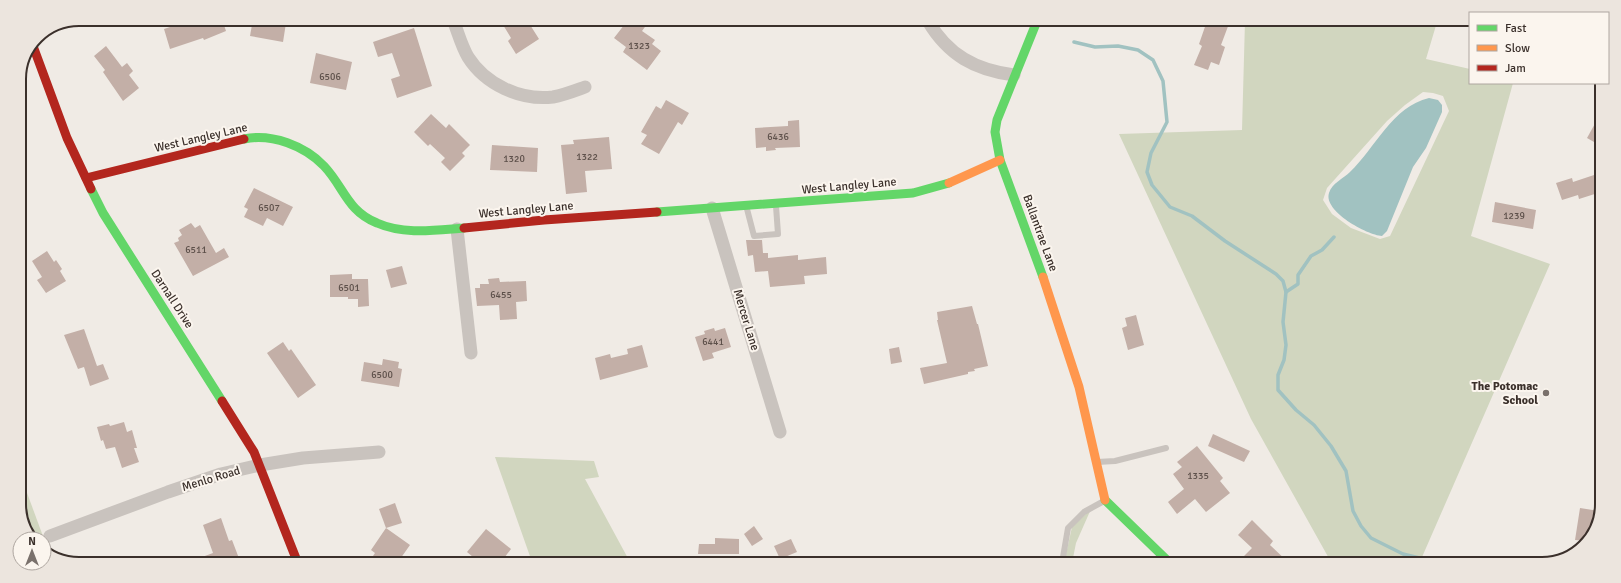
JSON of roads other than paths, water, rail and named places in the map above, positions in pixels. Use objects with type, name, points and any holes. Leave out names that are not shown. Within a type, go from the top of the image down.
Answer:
[{"type":"street","points":[[455,26],[461,43],[469,58],[479,70],[492,81],[505,89],[536,97],[552,97],[585,87]]},
{"type":"street","points":[[931,26],[951,50],[965,60],[980,68],[997,73],[1014,75]]},
{"type":"street","name":"Ballantrae Lane","points":[[1035,26],[997,120],[995,132],[1000,160],[1034,247],[1079,387],[1105,500]]},
{"type":"street","name":"Darnall Drive","points":[[34,52],[67,138],[103,213],[192,352],[260,465],[295,557]]},
{"type":"street","name":"West Langley Lane","points":[[86,178],[249,138],[266,138],[282,141],[299,147],[313,156],[325,167],[350,204],[362,214],[376,223],[390,228],[407,231],[457,229],[544,220],[914,193],[939,187],[1000,160]]},
{"type":"street","name":"Mercer Lane","points":[[712,208],[780,432]]},
{"type":"street","points":[[457,229],[471,353]]},
{"type":"street","name":"Menlo Road","points":[[52,535],[192,483],[221,474],[260,465],[302,458],[379,452]]},
{"type":"street","points":[[1105,500],[1164,557]]},
{"type":"lane","points":[[747,206],[754,236],[778,234],[776,204]]},
{"type":"lane","points":[[1095,459],[1115,461],[1166,448]]},
{"type":"lane","points":[[1063,557],[1068,528],[1084,512],[1105,500]]},
{"type":"water","points":[[1429,98],[1438,100],[1442,105],[1442,112],[1426,148],[1413,167],[1387,231],[1382,236],[1375,235],[1357,227],[1339,214],[1333,207],[1329,200],[1330,190],[1350,172],[1395,119],[1416,103]]},
{"type":"waterway","points":[[1074,42],[1095,47],[1118,46],[1138,50],[1153,60],[1163,81],[1167,122],[1151,153],[1147,172],[1152,185],[1170,207],[1192,216],[1225,241],[1276,274],[1283,281],[1286,292],[1283,322],[1286,345],[1284,360],[1278,375],[1278,390],[1296,410],[1314,425],[1331,446],[1346,471],[1353,511],[1361,526],[1371,538],[1403,554],[1415,557]]},
{"type":"waterway","points":[[1286,292],[1298,284],[1298,275],[1311,256],[1322,250],[1334,237]]},
{"type":"place","name":"The Potomac School","points":[[1546,393]]}]
